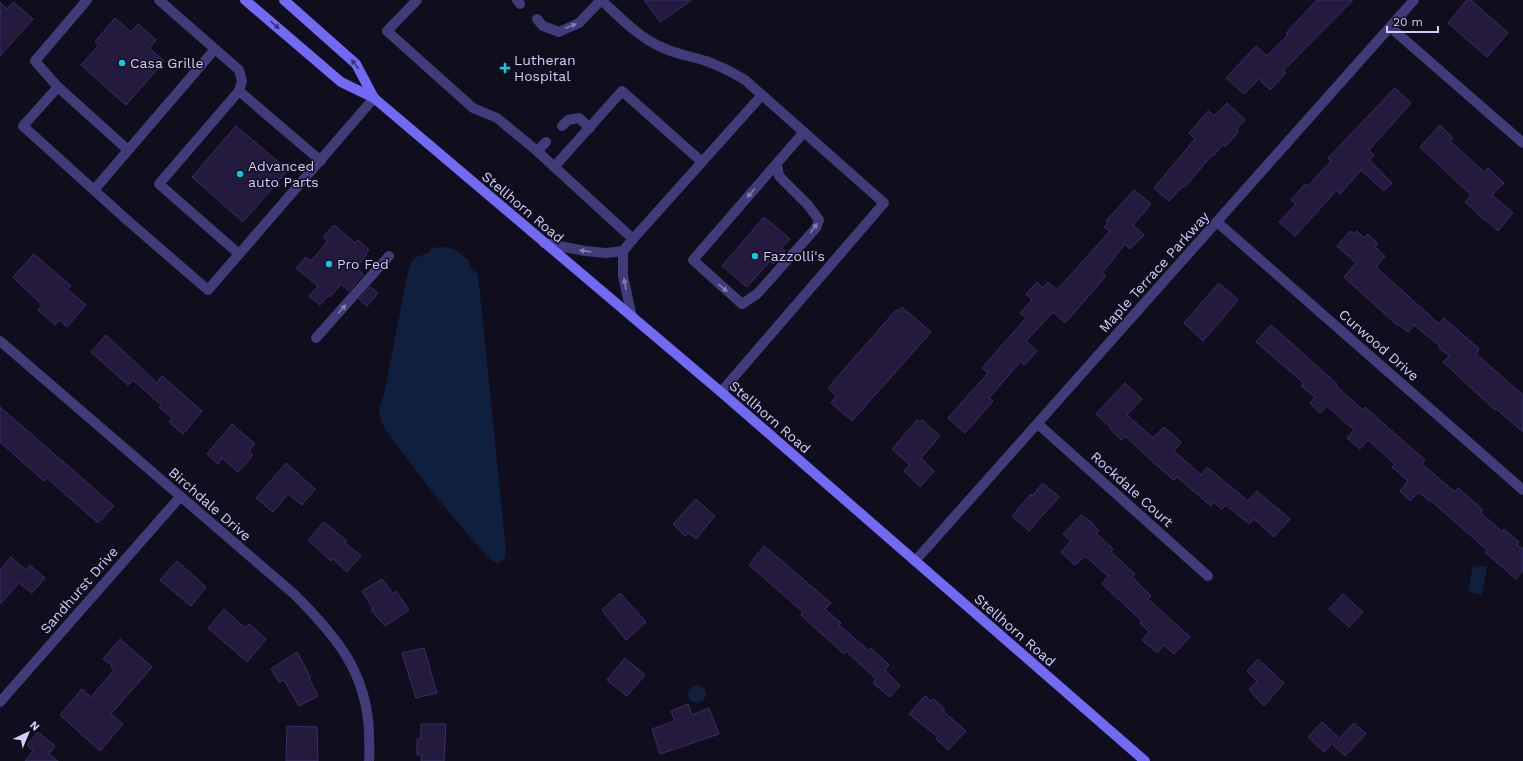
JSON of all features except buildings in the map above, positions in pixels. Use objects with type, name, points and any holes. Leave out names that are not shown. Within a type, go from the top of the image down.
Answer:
[{"type":"main road","name":"Stellhorn Road","points":[[245,0],[341,82],[374,98],[720,392],[1145,761]]},
{"type":"main road","name":"Stellhorn Road","points":[[284,0],[356,64],[374,98]]},
{"type":"street","points":[[87,0],[35,61],[58,87],[128,150]]},
{"type":"street","points":[[159,0],[239,70],[242,81],[239,91],[159,184],[239,254]]},
{"type":"street","points":[[417,0],[387,31],[474,108],[497,118],[537,151],[633,239]]},
{"type":"street","points":[[537,19],[544,26],[559,32],[579,23],[601,0],[642,36],[657,46],[725,68],[745,80],[884,203],[720,392]]},
{"type":"street","name":"Maple Terrace Parkway","points":[[915,561],[1414,0]]},
{"type":"street","points":[[1390,27],[1523,143]]},
{"type":"street","points":[[94,190],[215,50]]},
{"type":"street","points":[[58,87],[23,126],[127,220],[208,290],[374,98]]},
{"type":"street","points":[[239,91],[321,161]]},
{"type":"street","points":[[554,167],[622,91],[702,162]]},
{"type":"street","points":[[632,317],[623,276],[624,251],[633,239],[762,95]]},
{"type":"street","points":[[562,126],[568,120],[579,118],[590,128]]},
{"type":"street","points":[[777,164],[779,176],[808,205],[819,220],[816,228],[757,294],[742,304],[693,260],[804,132]]},
{"type":"street","points":[[537,151],[546,142]]},
{"type":"street","name":"Curwood Drive","points":[[1217,222],[1523,490]]},
{"type":"street","points":[[544,243],[585,251],[606,253],[624,251]]},
{"type":"street","points":[[316,338],[389,256]]},
{"type":"street","name":"Birchdale Drive","points":[[0,341],[294,594],[319,619],[343,649],[359,679],[368,713],[369,761]]},
{"type":"street","name":"Rockdale Court","points":[[1038,424],[1208,576]]},
{"type":"street","name":"Sandhurst Drive","points":[[0,702],[180,497]]},
{"type":"water","points":[[442,247],[454,249],[469,260],[470,268],[478,274],[506,551],[505,558],[497,564],[492,561],[464,530],[424,480],[385,429],[379,414],[410,266],[416,258],[429,253],[431,248]]},
{"type":"water","points":[[1473,565],[1487,567],[1482,595],[1468,592]]},
{"type":"water","points":[[693,685],[701,685],[706,690],[704,701],[701,703],[693,703],[688,698],[688,690]]},
{"type":"place","name":"Casa Grille","points":[[122,63]]},
{"type":"place","name":"Lutheran Hospital","points":[[505,68]]},
{"type":"place","name":"Advanced auto Parts","points":[[240,174]]},
{"type":"place","name":"Fazzolli's","points":[[755,256]]},
{"type":"place","name":"Pro Fed","points":[[329,264]]}]
